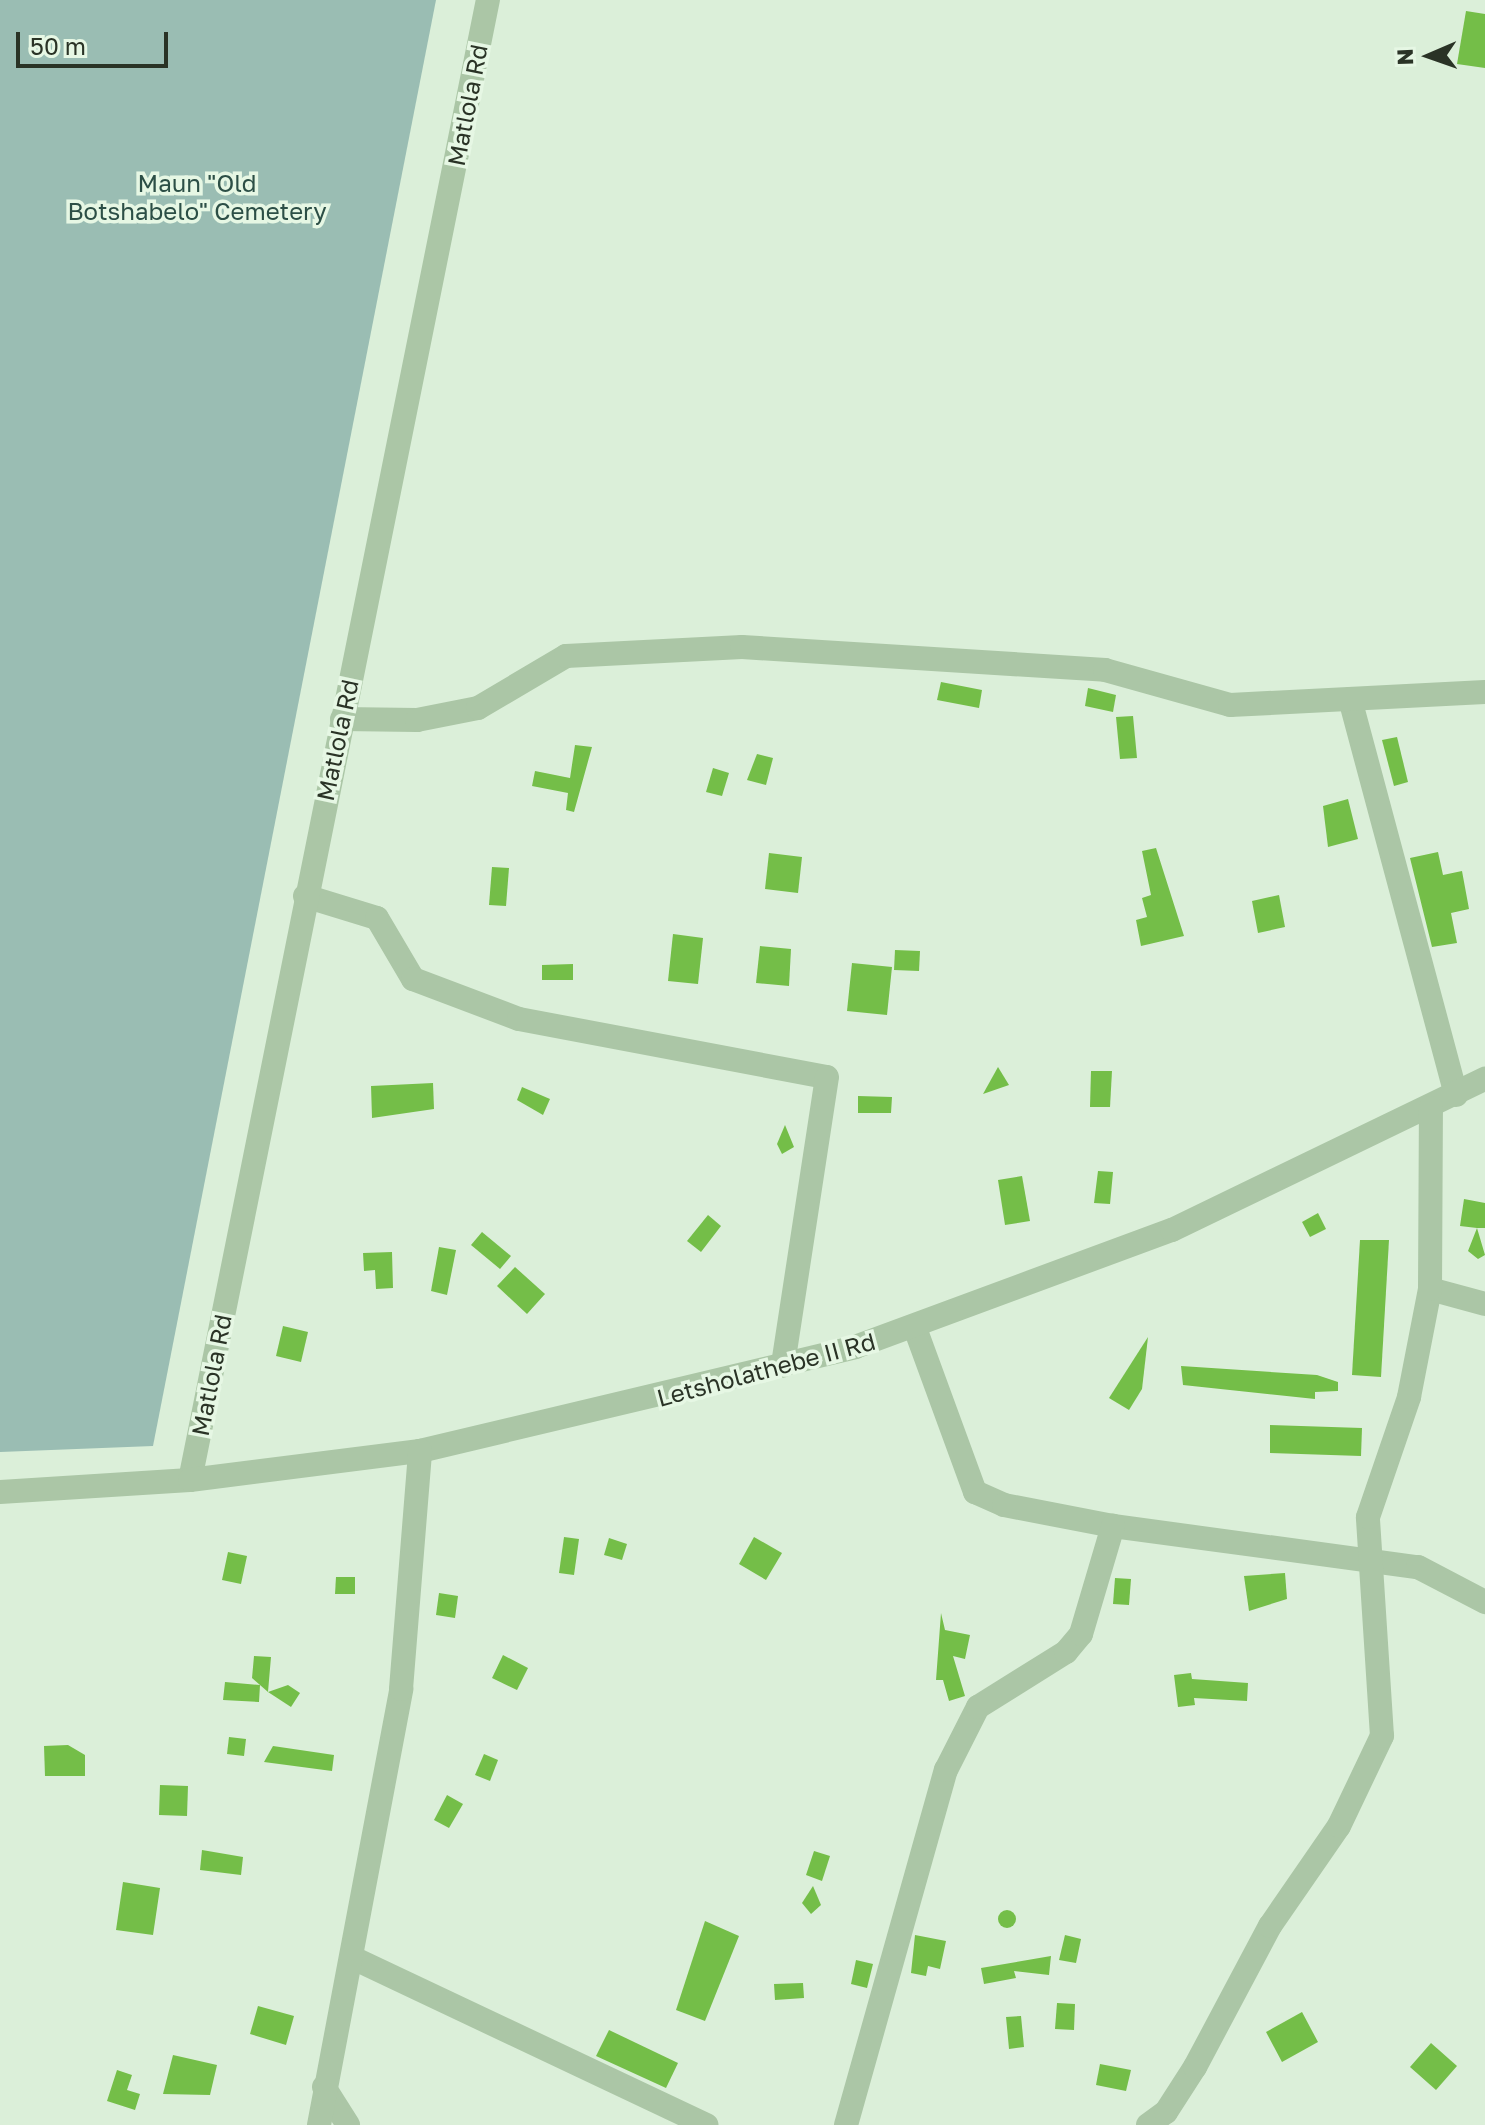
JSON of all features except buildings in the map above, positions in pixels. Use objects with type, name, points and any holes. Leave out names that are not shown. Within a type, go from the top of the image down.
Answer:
[{"type":"street","name":"Matlola Rd","points":[[190,1480],[305,896],[488,0]]},
{"type":"street","points":[[342,719],[417,720],[478,708],[566,656],[742,647],[1105,670],[1230,705],[1485,692]]},
{"type":"street","points":[[1350,699],[1456,1095]]},
{"type":"street","points":[[305,896],[377,918],[413,979],[519,1019],[827,1077],[783,1366]]},
{"type":"street","name":"Letsholathebe II Rd","points":[[0,1492],[190,1480],[420,1451],[783,1366],[915,1328],[1172,1230],[1431,1108],[1485,1079]]},
{"type":"street","points":[[1148,2125],[1166,2112],[1195,2067],[1270,1926],[1339,1826],[1382,1736],[1367,1560],[1368,1517],[1409,1397],[1430,1289],[1431,1108]]},
{"type":"street","points":[[1430,1289],[1485,1304]]},
{"type":"street","points":[[915,1328],[975,1492],[1004,1505],[1113,1526],[1418,1567],[1485,1602]]},
{"type":"street","points":[[319,2125],[324,2087],[353,1958],[401,1689],[420,1451]]},
{"type":"street","points":[[846,2125],[946,1770],[978,1707],[1066,1652],[1081,1634],[1113,1526]]},
{"type":"street","points":[[353,1958],[707,2125]]},
{"type":"street","points":[[324,2087],[348,2125]]},
{"type":"green space","name":"Maun \"Old Botshabelo\" Cemetery","points":[[0,0],[436,0],[153,1446],[0,1452]]}]
